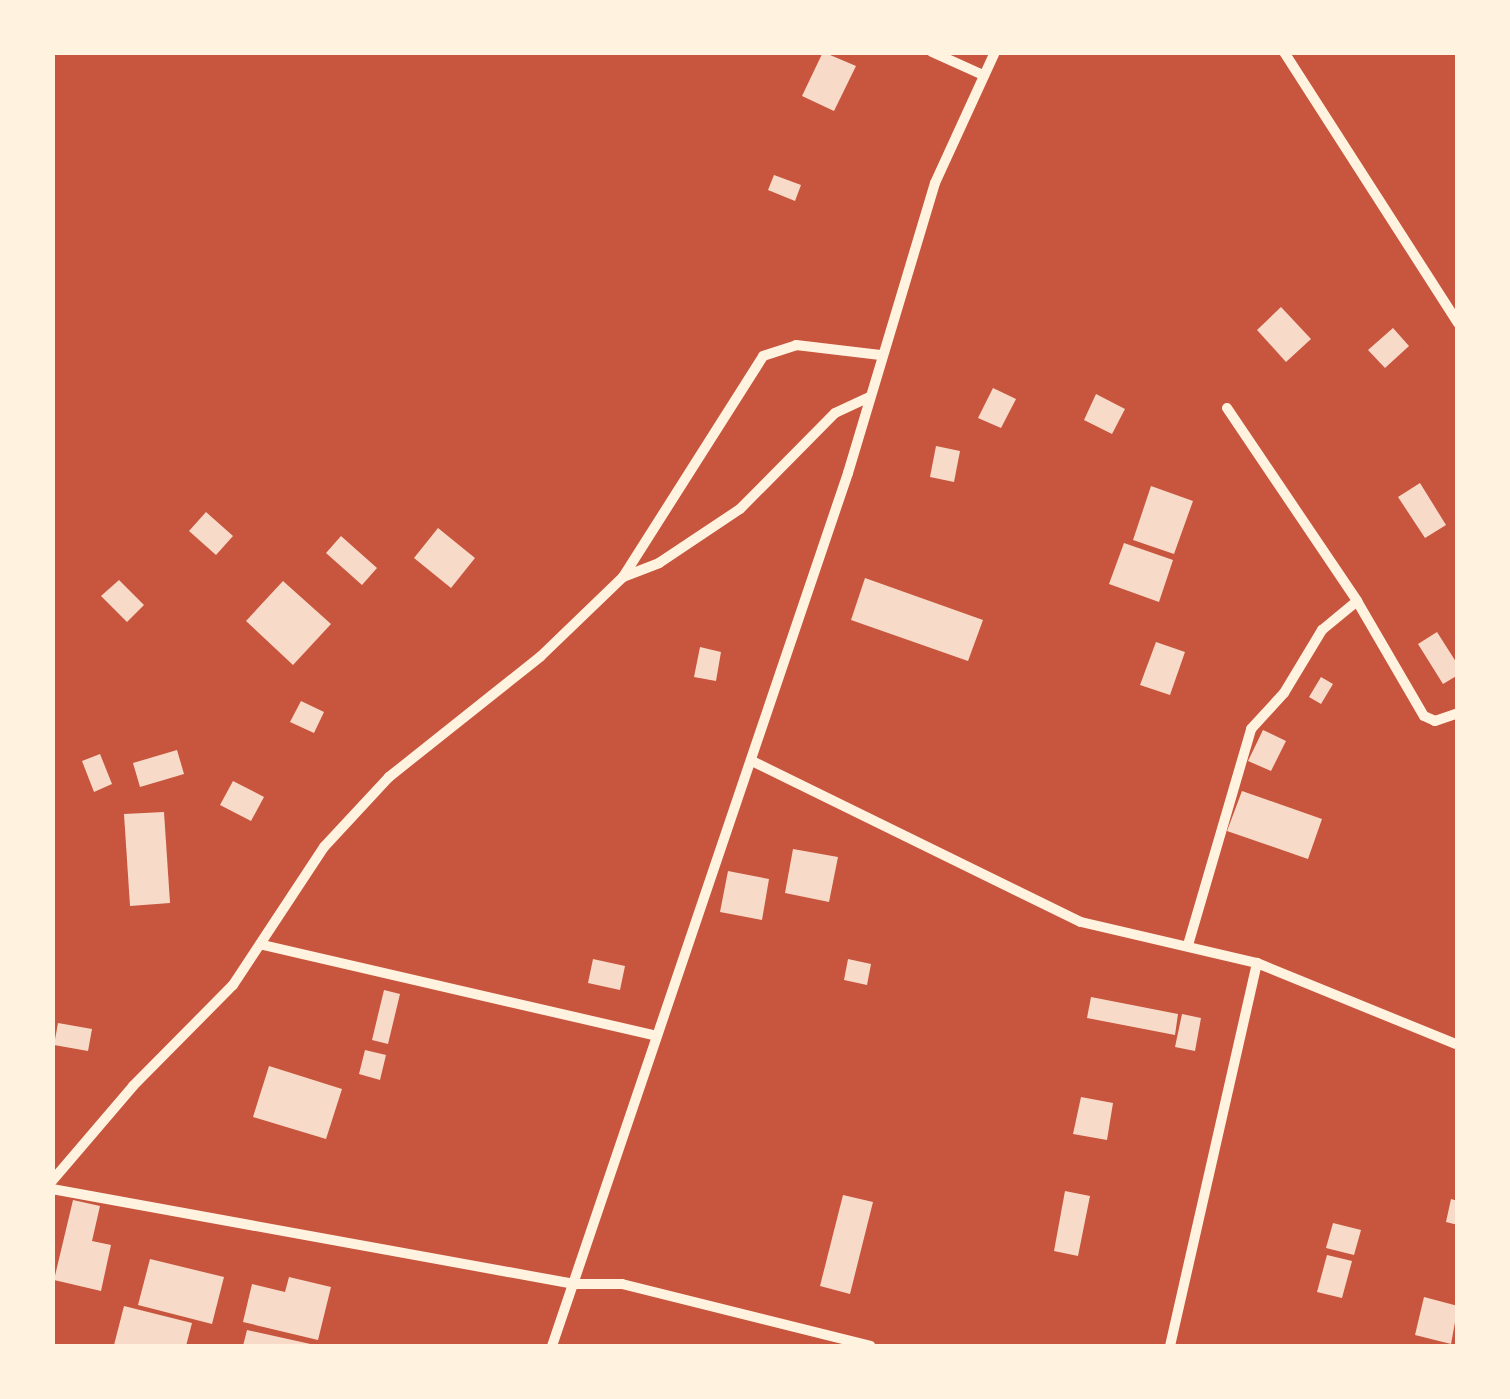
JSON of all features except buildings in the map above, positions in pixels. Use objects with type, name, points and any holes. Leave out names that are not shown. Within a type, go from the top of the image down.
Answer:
[{"type":"street","points":[[932,52],[983,75]]},
{"type":"street","points":[[552,1346],[752,761],[935,183],[995,52]]},
{"type":"street","points":[[1284,52],[1458,323]]},
{"type":"street","points":[[52,1181],[263,946],[324,847],[389,778],[541,656],[623,578],[763,356],[796,346],[880,355]]},
{"type":"street","points":[[623,578],[659,564],[740,509],[836,413],[869,397]]},
{"type":"street","points":[[1227,408],[1357,600],[1424,716],[1434,721],[1458,713]]},
{"type":"street","points":[[1188,944],[1252,728],[1284,693],[1322,630],[1357,600]]},
{"type":"street","points":[[752,761],[1081,922],[1188,944],[1257,964],[1458,1045]]},
{"type":"street","points":[[263,946],[656,1036]]},
{"type":"street","points":[[1170,1346],[1257,964]]},
{"type":"street","points":[[52,1189],[574,1284],[622,1284],[870,1346]]}]
